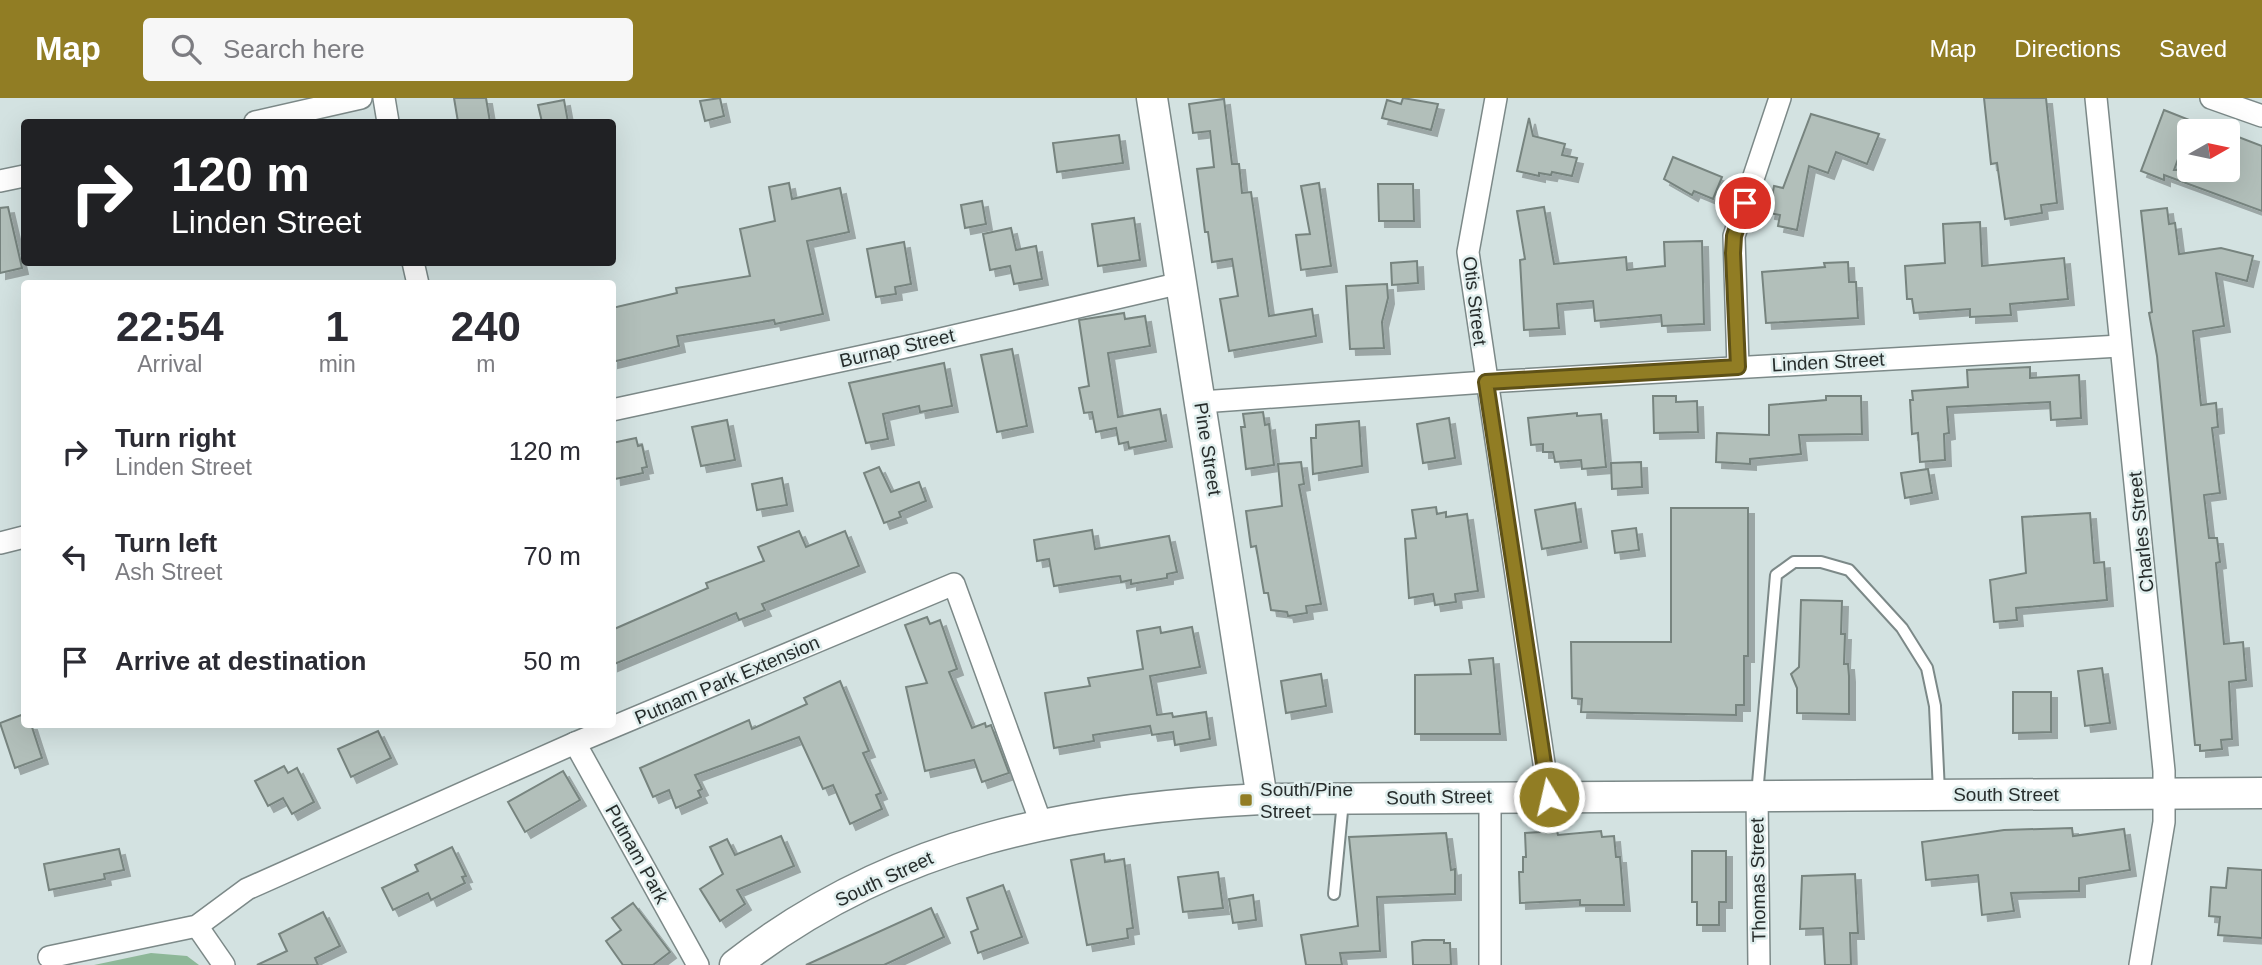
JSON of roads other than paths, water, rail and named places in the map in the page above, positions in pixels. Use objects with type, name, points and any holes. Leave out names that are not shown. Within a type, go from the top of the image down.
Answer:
[{"type":"main road","name":"Pine Street","points":[[1152,98],[1262,799]]},
{"type":"main road","name":"South Street","points":[[735,965],[766,940],[846,895],[919,861],[965,844],[1041,823],[1121,809],[1262,799],[2262,793]]},
{"type":"street","points":[[268,119],[361,98]]},
{"type":"street","points":[[384,98],[387,119]]},
{"type":"street","name":"Otis Street","points":[[1496,98],[1468,252],[1549,797]]},
{"type":"street","points":[[1738,367],[1734,236],[1780,98]]},
{"type":"street","name":"Charles Street","points":[[2096,98],[2120,346],[2135,467],[2165,793],[2162,835],[2140,965]]},
{"type":"street","points":[[2211,98],[2262,116]]},
{"type":"street","points":[[0,181],[21,177]]},
{"type":"street","name":"Burnap Street","points":[[616,409],[919,344],[1181,282]]},
{"type":"street","name":"Linden Street","points":[[1201,402],[1486,382],[2120,346]]},
{"type":"street","points":[[0,543],[21,538]]},
{"type":"street","name":"Putnam Park Extension","points":[[616,726],[954,584],[1041,823]]},
{"type":"street","name":"Putnam Park Extension","points":[[197,926],[247,889],[611,728]]},
{"type":"street","name":"Putnam Park","points":[[575,743],[698,965]]},
{"type":"street","name":"Thomas Street","points":[[1757,795],[1759,965]]},
{"type":"street","points":[[1490,797],[1490,965]]},
{"type":"street","points":[[49,957],[197,926],[225,965]]},
{"type":"lane","points":[[1757,795],[1776,575],[1794,562],[1821,562],[1849,570],[1902,628],[1927,668],[1935,706],[1939,794]]},
{"type":"lane","points":[[1334,894],[1344,799]]},
{"type":"place","name":"South/Pine Street","points":[[1246,800]]}]
